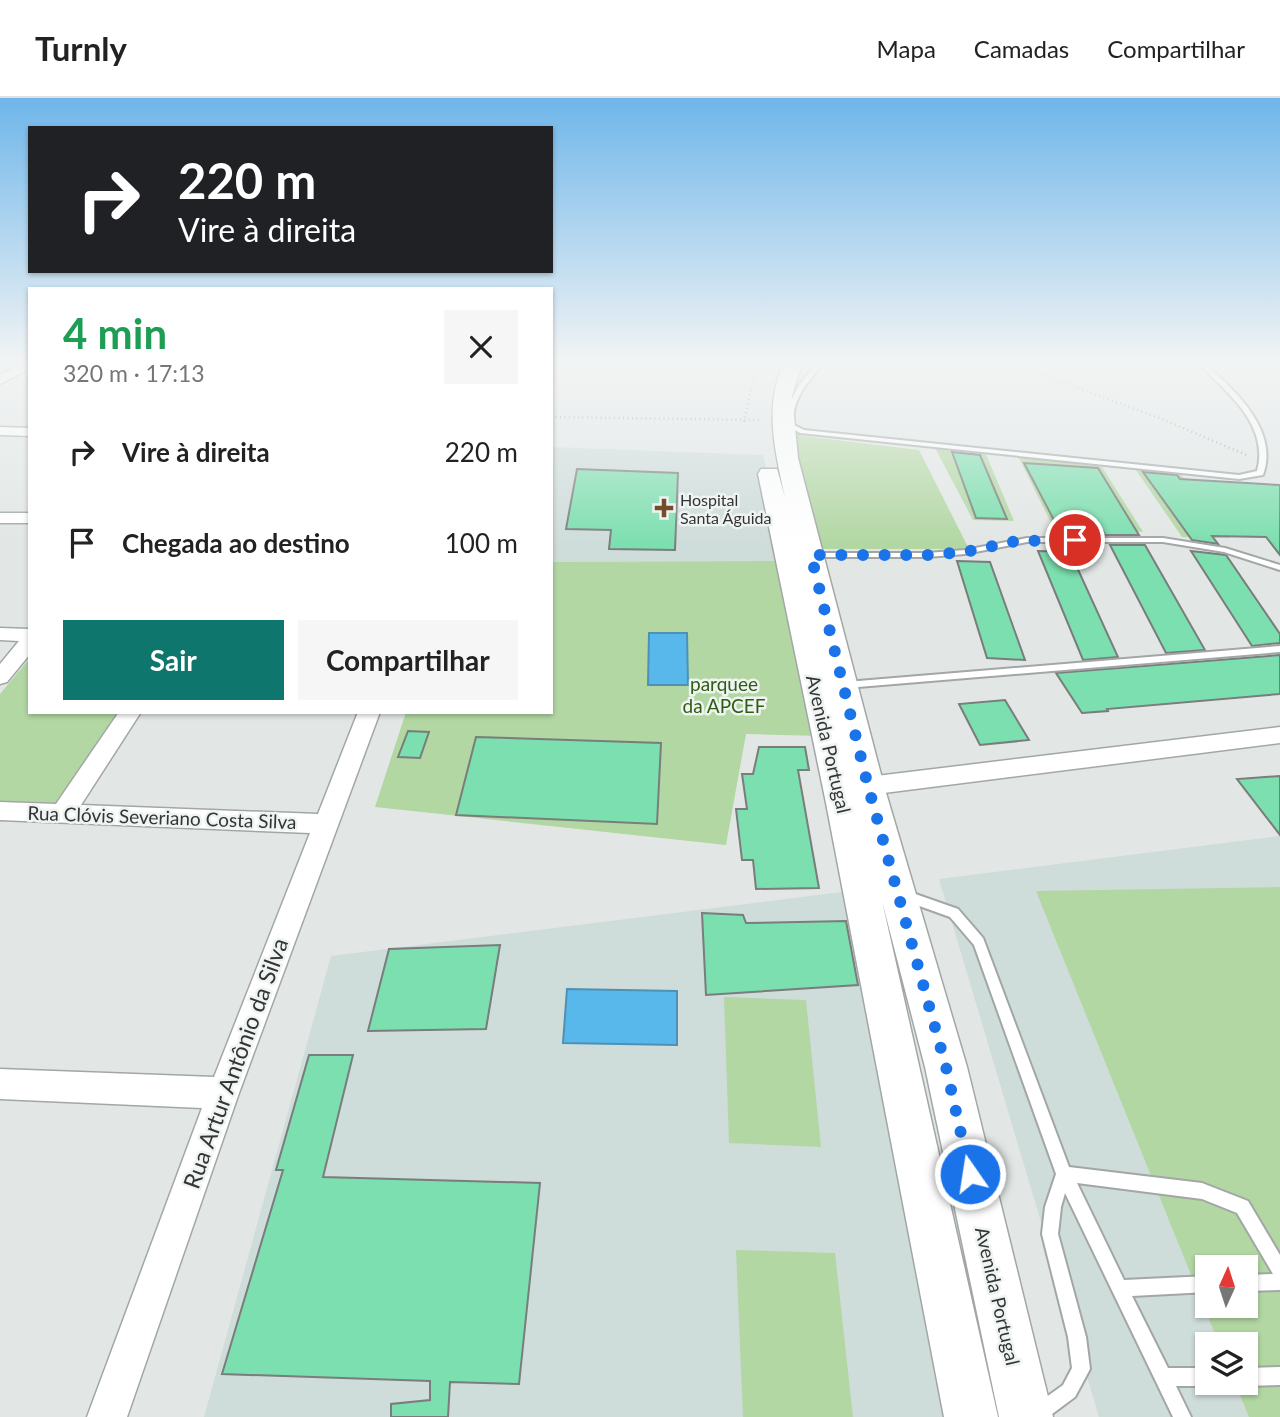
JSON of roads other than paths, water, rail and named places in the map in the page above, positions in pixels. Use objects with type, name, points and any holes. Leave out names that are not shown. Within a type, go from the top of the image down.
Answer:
[{"type":"street","name":"Avenida Portugal","points":[[752,422],[765,458],[843,803],[971,1417]]},
{"type":"street","name":"Avenida Portugal","points":[[782,422],[785,448],[868,786],[946,1067],[1026,1417]]},
{"type":"street","points":[[0,431],[28,432]]},
{"type":"street","points":[[0,519],[28,518]]},
{"type":"street","points":[[0,634],[28,635]]},
{"type":"street","points":[[0,677],[28,643]]},
{"type":"street","points":[[63,813],[129,714]]},
{"type":"street","name":"Rua Artur Antônio da Silva","points":[[107,1417],[223,1093],[368,714]]},
{"type":"street","points":[[868,786],[1280,735]]},
{"type":"street","name":"Rua Clóvis Severiano Costa Silva","points":[[0,810],[324,824]]},
{"type":"street","points":[[0,1084],[223,1093]]},
{"type":"lane","points":[[791,422],[792,426],[803,432],[1239,477],[1254,476],[1266,465],[1265,437],[1258,422]]},
{"type":"lane","points":[[811,555],[927,555],[965,552],[1027,540],[1163,540],[1225,550],[1280,568]]},
{"type":"lane","points":[[843,685],[1280,649]]},
{"type":"lane","points":[[898,893],[954,913],[979,942],[1065,1174],[1182,1417]]},
{"type":"lane","points":[[1065,1174],[1202,1191],[1242,1207],[1280,1270]]},
{"type":"lane","points":[[1034,1417],[1069,1391],[1081,1369],[1077,1337],[1050,1234],[1053,1207],[1065,1174]]},
{"type":"lane","points":[[1258,1283],[1280,1282]]},
{"type":"lane","points":[[1121,1288],[1195,1285]]},
{"type":"lane","points":[[1258,1377],[1280,1376]]},
{"type":"lane","points":[[1163,1377],[1195,1377]]},
{"type":"water","points":[[649,633],[687,633],[688,685],[648,685]]},
{"type":"water","points":[[567,989],[677,991],[677,1045],[563,1043]]},
{"type":"place","name":"Hospital Santa Águida","points":[[664,508]]},
{"type":"park label","name":"parquee da APCEF","points":[[724,694]]}]
